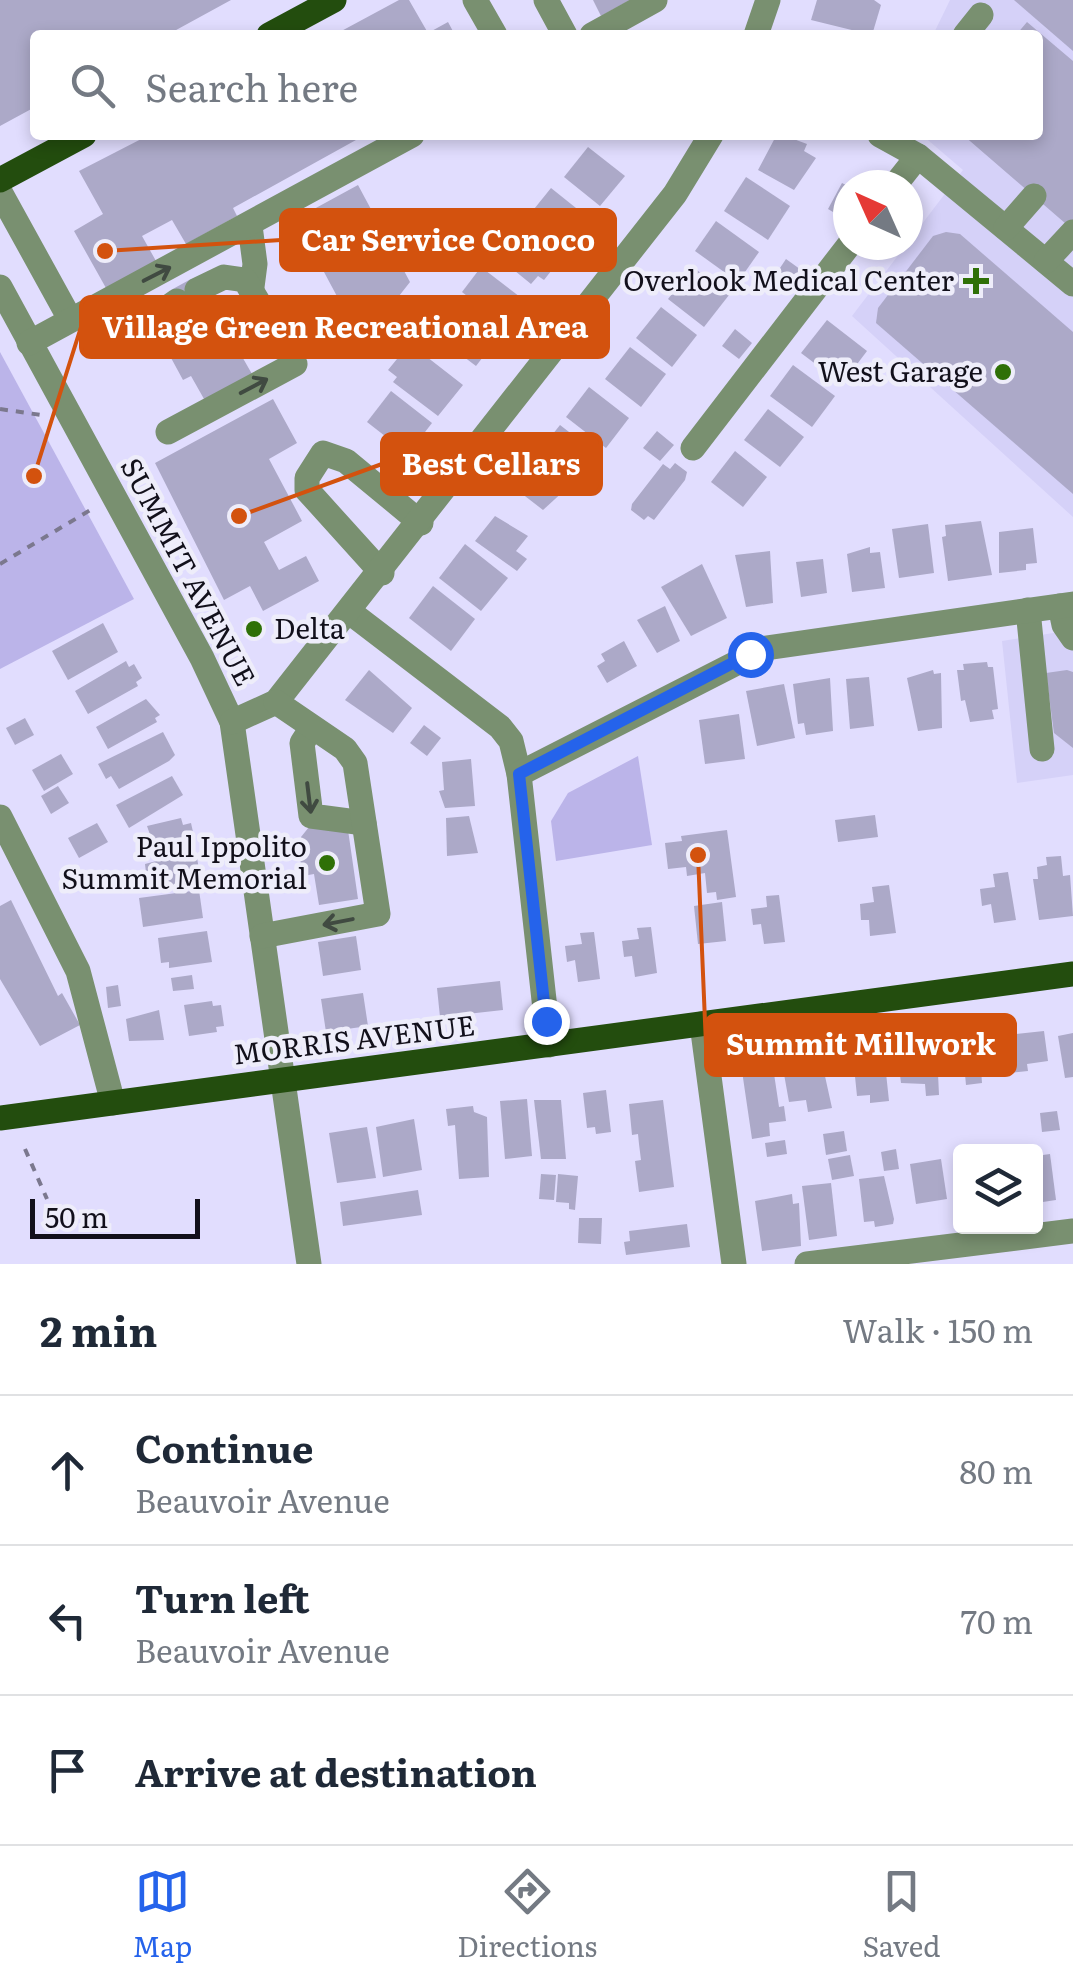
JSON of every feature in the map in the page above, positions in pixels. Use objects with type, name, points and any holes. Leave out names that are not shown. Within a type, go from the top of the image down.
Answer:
[{"type":"main road","points":[[278,30],[334,0]]},
{"type":"main road","points":[[0,180],[75,140]]},
{"type":"main road","name":"MORRIS AVENUE","points":[[0,1118],[1073,974]]},
{"type":"street","points":[[475,0],[492,30]]},
{"type":"street","points":[[546,0],[555,30]]},
{"type":"street","points":[[601,30],[655,0]]},
{"type":"street","points":[[758,30],[768,0]]},
{"type":"street","points":[[30,343],[403,140]]},
{"type":"street","points":[[232,722],[276,702],[351,613],[675,194],[708,140]]},
{"type":"street","points":[[896,170],[899,142]]},
{"type":"street","points":[[899,142],[1073,284]]},
{"type":"street","points":[[0,192],[10,236],[54,291],[70,319]]},
{"type":"street","points":[[1006,228],[1034,196]]},
{"type":"street","points":[[250,226],[255,264],[252,287]]},
{"type":"street","points":[[1046,261],[1073,232]]},
{"type":"street","points":[[693,448],[837,260]]},
{"type":"street","points":[[120,342],[187,296],[224,277],[245,280],[252,287],[295,364],[168,432]]},
{"type":"street","name":"SUMMIT AVENUE","points":[[0,287],[195,644],[232,722],[309,1264]]},
{"type":"street","points":[[14,313],[54,291]]},
{"type":"street","points":[[382,574],[307,490],[312,469],[324,454],[346,461],[421,522]]},
{"type":"street","points":[[519,774],[766,648],[1066,605],[1064,626],[1073,638]]},
{"type":"street","points":[[1028,610],[1042,749]]},
{"type":"street","points":[[351,613],[500,727],[511,741],[519,774],[549,1045]]},
{"type":"street","points":[[262,936],[378,914],[352,756],[276,702]]},
{"type":"street","points":[[311,728],[302,743],[311,816],[364,823]]},
{"type":"street","points":[[0,818],[78,971],[113,1103]]},
{"type":"street","points":[[702,1024],[734,1264]]},
{"type":"street","points":[[807,1264],[1073,1231]]},
{"type":"path","points":[[0,410],[41,415]]},
{"type":"path","points":[[0,564],[92,509]]},
{"type":"path","points":[[25,1149],[47,1199]]},
{"type":"shaded area","name":"Overlook Medical Center","points":[[950,0],[1073,0],[1073,517],[852,316],[895,260],[923,260],[923,223],[963,170],[928,140],[1043,140],[1043,30],[935,30]]},
{"type":"shaded area","points":[[0,352],[134,599],[0,669]]},
{"type":"shaded area","points":[[1073,630],[1073,775],[1017,783],[1002,641]]},
{"type":"shaded area","points":[[638,756],[652,845],[556,861],[551,821],[568,793]]},
{"type":"building","points":[[0,0],[231,0],[176,30],[30,30],[30,110],[0,126]]},
{"type":"building","points":[[399,0],[409,0],[426,30],[343,30]]},
{"type":"building","points":[[593,0],[630,0],[601,16]]},
{"type":"building","points":[[817,0],[874,0],[881,5],[874,30],[852,30],[811,20]]},
{"type":"building","points":[[1014,0],[1073,0],[1073,51]]},
{"type":"building","points":[[448,22],[452,30],[433,30]]},
{"type":"building","points":[[1027,22],[1036,30],[1020,30]]},
{"type":"building","points":[[1043,36],[1073,61],[1073,230],[969,140],[1043,140]]},
{"type":"building","points":[[139,140],[356,140],[233,208],[237,216],[186,244],[172,220],[142,236],[156,261],[106,288],[74,231],[103,214],[79,171]]},
{"type":"building","points":[[774,140],[807,144],[804,151],[816,158],[794,190],[758,170]]},
{"type":"building","points":[[588,147],[625,176],[600,206],[564,177]]},
{"type":"building","points":[[746,177],[790,206],[768,240],[724,211]]},
{"type":"building","points":[[358,185],[410,282],[362,343],[324,272],[332,268],[303,215]]},
{"type":"building","points":[[551,188],[591,220],[566,251],[526,219]]},
{"type":"building","points":[[716,221],[759,252],[738,282],[695,251]]},
{"type":"building","points":[[510,230],[555,266],[544,280],[538,276],[531,284],[492,252]]},
{"type":"building","name":"West Garage","points":[[946,232],[960,234],[1073,332],[1073,494],[876,323],[878,308],[915,260],[923,260],[923,249],[933,236]]},
{"type":"building","points":[[786,259],[804,272],[792,289],[774,277]]},
{"type":"building","points":[[481,267],[524,300],[504,325],[462,292]]},
{"type":"building","points":[[693,267],[729,295],[704,327],[668,299]]},
{"type":"building","points":[[191,279],[211,316],[217,313],[252,374],[208,406],[191,376],[183,380],[170,356],[178,352],[170,339],[192,327],[171,290]]},
{"type":"building","points":[[450,306],[496,340],[476,366],[431,332]]},
{"type":"building","points":[[661,307],[697,335],[672,367],[636,338]]},
{"type":"building","points":[[827,320],[867,351],[842,384],[801,353]]},
{"type":"building","points":[[735,329],[752,343],[739,359],[722,346]]},
{"type":"building","points":[[630,347],[666,374],[641,407],[605,379]]},
{"type":"building","points":[[406,348],[415,354],[418,350],[463,385],[438,416],[393,382],[397,377],[388,370]]},
{"type":"building","points":[[793,365],[835,396],[812,427],[770,396]]},
{"type":"building","points":[[589,387],[629,418],[606,448],[566,417]]},
{"type":"building","points":[[391,391],[432,423],[408,454],[367,422]]},
{"type":"building","points":[[273,399],[297,443],[269,459],[302,521],[264,542],[279,570],[306,556],[319,581],[263,611],[250,586],[224,600],[155,463]]},
{"type":"building","points":[[768,409],[804,437],[780,467],[744,440]]},
{"type":"building","points":[[560,425],[591,449],[571,476],[541,449]]},
{"type":"building","points":[[657,431],[674,445],[660,461],[643,448]]},
{"type":"building","points":[[735,451],[767,477],[743,507],[711,482]]},
{"type":"building","points":[[531,462],[566,489],[543,510],[512,486]]},
{"type":"building","points":[[675,463],[687,472],[685,480],[654,520],[648,516],[644,520],[631,510],[632,504],[663,464],[670,469]]},
{"type":"building","points":[[495,516],[528,536],[516,551],[527,559],[517,571],[475,541]]},
{"type":"building","points":[[981,521],[992,575],[948,581],[942,537],[946,536],[945,525]]},
{"type":"building","points":[[928,524],[934,573],[899,578],[892,529]]},
{"type":"building","points":[[1033,528],[1037,563],[1026,564],[1026,570],[999,573],[999,532]]},
{"type":"building","points":[[465,544],[508,578],[481,611],[439,578]]},
{"type":"building","points":[[870,547],[870,553],[880,552],[885,588],[852,592],[847,554]]},
{"type":"building","points":[[770,551],[773,603],[746,607],[735,555]]},
{"type":"building","points":[[823,559],[827,593],[801,597],[796,562]]},
{"type":"building","points":[[702,564],[727,618],[691,636],[661,587]]},
{"type":"building","points":[[433,586],[475,619],[451,651],[409,618]]},
{"type":"building","points":[[665,606],[680,641],[657,653],[637,620]]},
{"type":"building","points":[[103,623],[118,652],[68,680],[52,651]]},
{"type":"building","points":[[624,641],[637,666],[607,683],[597,666],[605,661],[601,654]]},
{"type":"building","points":[[126,661],[129,667],[134,664],[142,678],[136,682],[138,686],[88,714],[75,691]]},
{"type":"building","points":[[987,662],[988,667],[993,667],[998,709],[992,710],[994,719],[970,722],[965,700],[961,701],[957,670],[964,670],[963,664]]},
{"type":"building","points":[[369,670],[412,708],[393,733],[345,700]]},
{"type":"building","points":[[933,670],[934,674],[941,673],[942,728],[918,731],[907,678]]},
{"type":"building","points":[[1073,672],[1073,748],[1054,733],[1046,673]]},
{"type":"building","points":[[869,677],[874,726],[850,729],[846,679]]},
{"type":"building","points":[[830,678],[833,731],[806,735],[804,723],[798,724],[793,684]]},
{"type":"building","points":[[784,684],[795,738],[757,746],[746,691]]},
{"type":"building","points":[[146,699],[160,715],[155,718],[157,722],[108,749],[96,727]]},
{"type":"building","points":[[739,714],[745,759],[705,764],[699,720]]},
{"type":"building","points":[[25,718],[34,735],[15,745],[6,728]]},
{"type":"building","points":[[424,725],[441,738],[427,756],[410,743]]},
{"type":"building","points":[[163,732],[175,755],[169,761],[119,789],[111,776],[106,779],[98,764]]},
{"type":"building","points":[[61,754],[73,774],[44,791],[32,770]]},
{"type":"building","points":[[471,759],[475,806],[445,808],[439,791],[444,790],[442,762]]},
{"type":"building","points":[[172,776],[183,795],[129,828],[116,805]]},
{"type":"building","points":[[58,786],[69,803],[51,814],[41,796]]},
{"type":"building","points":[[875,815],[878,837],[838,842],[835,820]]},
{"type":"building","points":[[469,816],[478,853],[447,856],[446,818]]},
{"type":"building","points":[[181,818],[183,825],[191,823],[195,841],[185,843],[186,848],[157,855],[147,826]]},
{"type":"building","points":[[97,823],[108,842],[79,858],[68,838]]},
{"type":"building","name":"Paul Ippolito Summit Memorial","points":[[309,827],[348,830],[358,899],[319,905],[314,874],[303,876],[299,853],[303,852],[301,837]]},
{"type":"building","points":[[727,830],[736,897],[717,900],[716,892],[707,893],[705,873],[687,876],[686,867],[668,869],[665,843],[682,841],[681,836]]},
{"type":"building","points":[[187,853],[188,860],[197,858],[200,875],[190,877],[191,884],[161,888],[155,880],[147,881],[145,864]]},
{"type":"building","points":[[1061,856],[1063,876],[1070,875],[1073,916],[1039,920],[1033,879],[1038,879],[1037,867],[1047,865],[1046,857]]},
{"type":"building","points":[[1008,872],[1016,920],[994,923],[991,904],[982,906],[980,889],[995,887],[993,874]]},
{"type":"building","points":[[889,885],[896,933],[870,936],[869,920],[861,920],[860,904],[874,902],[872,887]]},
{"type":"building","points":[[199,890],[203,918],[143,927],[139,898]]},
{"type":"building","points":[[779,895],[785,942],[764,944],[761,924],[753,925],[751,909],[767,907],[766,896]]},
{"type":"building","points":[[11,900],[58,996],[62,993],[80,1025],[40,1046],[0,979],[0,906]]},
{"type":"building","points":[[722,902],[726,941],[698,944],[694,906]]},
{"type":"building","points":[[651,927],[657,973],[635,977],[632,956],[624,957],[622,941],[639,939],[637,928]]},
{"type":"building","points":[[207,931],[212,962],[169,968],[169,962],[161,963],[158,938]]},
{"type":"building","points":[[594,932],[600,979],[578,982],[575,960],[567,962],[565,946],[582,944],[580,933]]},
{"type":"building","points":[[356,936],[361,970],[323,976],[318,942]]},
{"type":"building","points":[[192,975],[194,989],[173,991],[171,978]]},
{"type":"building","points":[[500,981],[503,1010],[440,1017],[437,988]]},
{"type":"building","points":[[118,985],[121,1006],[108,1008],[106,987]]},
{"type":"building","points":[[363,993],[368,1026],[326,1032],[321,999]]},
{"type":"building","points":[[212,1001],[213,1006],[221,1005],[224,1026],[216,1027],[217,1032],[189,1036],[184,1005]]},
{"type":"building","points":[[159,1010],[164,1040],[129,1041],[126,1019]]},
{"type":"building","points":[[989,1030],[993,1067],[981,1069],[982,1083],[966,1085],[961,1032]]},
{"type":"building","points":[[1044,1031],[1048,1061],[1027,1064],[1028,1071],[1010,1073],[1006,1035]]},
{"type":"building","points":[[1073,1033],[1073,1077],[1065,1078],[1058,1036]]},
{"type":"building","points":[[937,1052],[939,1095],[926,1096],[925,1084],[901,1083],[898,1059]]},
{"type":"building","points":[[884,1054],[889,1101],[870,1103],[870,1095],[857,1096],[853,1057]]},
{"type":"building","points":[[821,1058],[832,1108],[808,1112],[806,1100],[789,1102],[784,1074],[792,1072],[791,1063]]},
{"type":"building","points":[[773,1067],[779,1107],[784,1106],[786,1121],[769,1123],[770,1136],[752,1139],[742,1071]]},
{"type":"building","points":[[606,1090],[611,1132],[596,1134],[595,1127],[587,1128],[583,1093]]},
{"type":"building","points":[[527,1099],[532,1156],[505,1159],[500,1101]]},
{"type":"building","points":[[534,1100],[561,1100],[566,1159],[541,1159]]},
{"type":"building","points":[[663,1100],[674,1187],[639,1192],[635,1161],[641,1160],[638,1134],[632,1135],[629,1104]]},
{"type":"building","points":[[473,1106],[474,1112],[487,1117],[489,1177],[459,1179],[455,1125],[448,1126],[446,1109]]},
{"type":"building","points":[[1057,1111],[1060,1130],[1042,1132],[1040,1113]]},
{"type":"building","points":[[414,1119],[422,1170],[383,1177],[376,1127]]},
{"type":"building","points":[[367,1127],[376,1178],[337,1183],[329,1133]]},
{"type":"building","points":[[844,1131],[847,1151],[826,1155],[823,1134]]},
{"type":"building","points":[[785,1140],[787,1154],[767,1157],[765,1143]]},
{"type":"building","points":[[896,1149],[899,1169],[884,1171],[881,1152]]},
{"type":"building","points":[[1050,1154],[1056,1200],[1043,1202],[1043,1155]]},
{"type":"building","points":[[850,1155],[854,1176],[832,1180],[828,1159]]},
{"type":"building","points":[[941,1159],[947,1199],[916,1204],[910,1164]]},
{"type":"building","points":[[541,1174],[556,1175],[554,1200],[539,1199]]},
{"type":"building","points":[[558,1174],[578,1176],[575,1210],[569,1209],[569,1203],[556,1202]]},
{"type":"building","points":[[884,1176],[894,1219],[893,1224],[875,1227],[874,1221],[864,1222],[859,1179]]},
{"type":"building","points":[[831,1183],[837,1236],[809,1240],[802,1186]]},
{"type":"building","points":[[418,1190],[422,1215],[343,1226],[340,1202]]},
{"type":"building","points":[[792,1194],[793,1204],[799,1203],[801,1246],[762,1251],[755,1201]]},
{"type":"building","points":[[579,1218],[602,1218],[601,1244],[578,1243]]},
{"type":"building","points":[[687,1224],[690,1247],[626,1255],[624,1242],[630,1241],[629,1231]]},
{"type":"place","name":"Car Service Conoco","points":[[105,251]]},
{"type":"place","name":"Overlook Medical Center","points":[[976,281]]},
{"type":"place","name":"West Garage","points":[[1003,372]]},
{"type":"place","name":"Village Green Recreational Area","points":[[34,476]]},
{"type":"place","name":"Best Cellars","points":[[239,516]]},
{"type":"place","name":"Delta","points":[[254,629]]},
{"type":"place","name":"Summit Millwork","points":[[698,855]]},
{"type":"place","name":"Paul Ippolito Summit Memorial","points":[[327,863]]},
{"type":"route","points":[[546,1021],[519,774],[750,654]]}]
